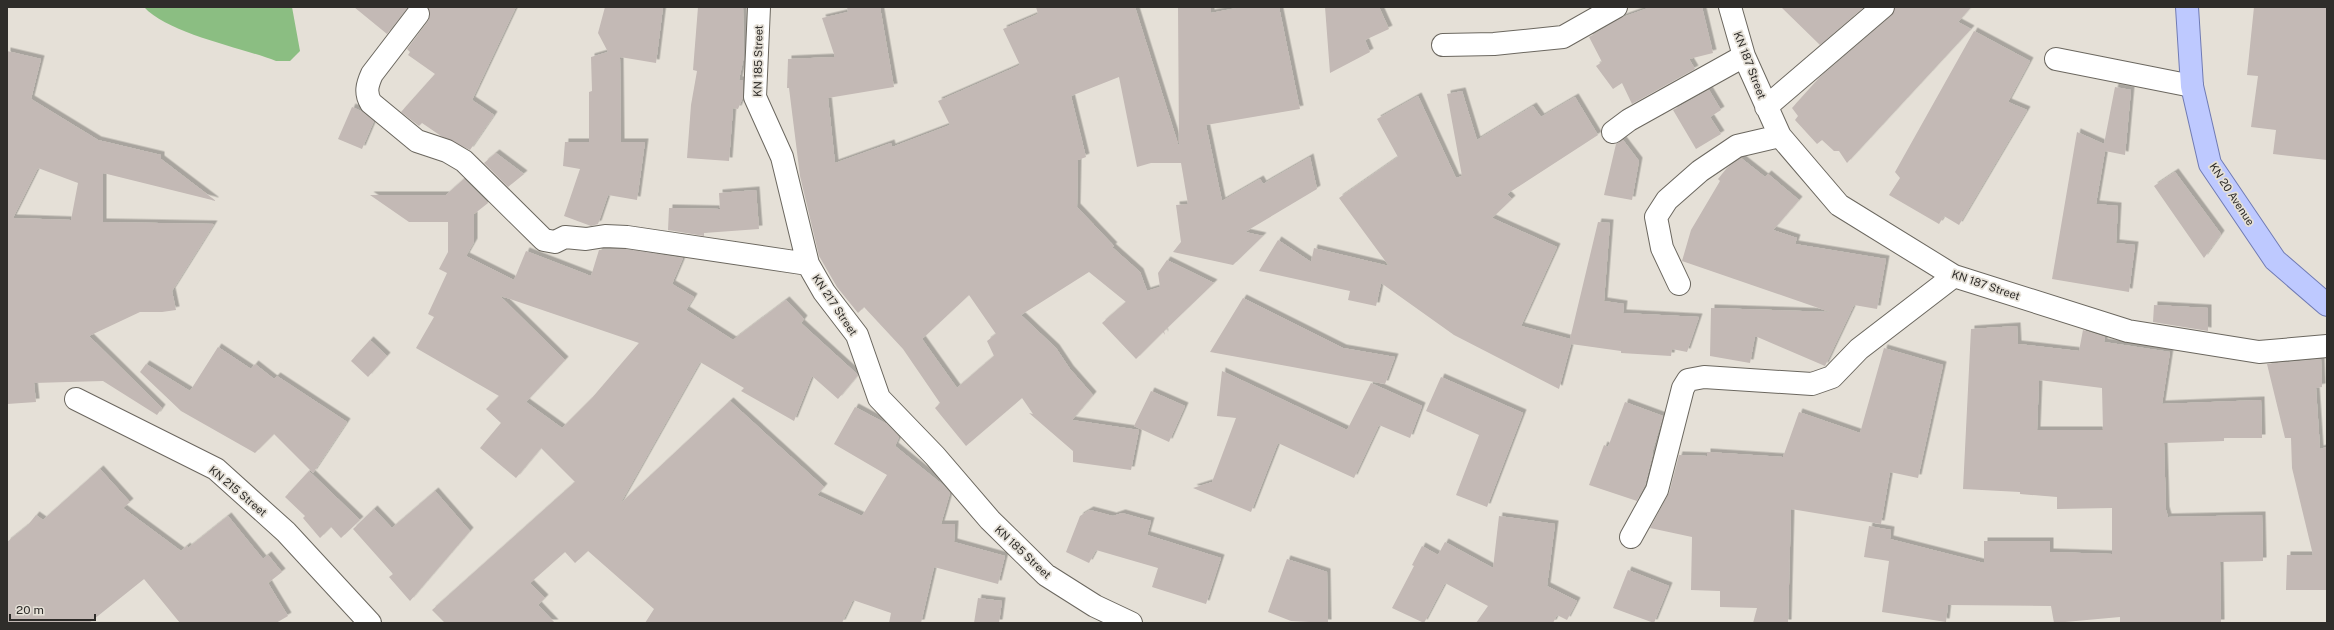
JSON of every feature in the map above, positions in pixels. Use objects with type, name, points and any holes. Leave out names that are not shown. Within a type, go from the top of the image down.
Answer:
[{"type":"main road","name":"KN 20 Avenue","points":[[2187,7],[2192,86],[2210,164],[2275,260],[2327,306]]},
{"type":"street","name":"KN 185 Street","points":[[759,7],[754,97],[782,156]]},
{"type":"street","points":[[1443,45],[1494,44],[1563,37],[1616,7]]},
{"type":"street","name":"KN 187 Street","points":[[1730,7],[1744,56],[1780,136],[1839,205],[1954,276],[2128,331],[2259,352],[2327,346]]},
{"type":"street","points":[[1766,107],[1883,7]]},
{"type":"street","points":[[418,14],[372,74],[367,85],[367,96],[370,103],[416,141],[447,151],[464,161],[544,240],[555,242],[565,237],[586,239],[605,236],[627,237],[808,264]]},
{"type":"street","points":[[1614,132],[1629,120],[1744,56]]},
{"type":"street","points":[[2056,60],[2192,86]]},
{"type":"street","points":[[1679,284],[1662,248],[1656,217],[1668,200],[1700,171],[1737,146],[1780,136]]},
{"type":"street","name":"KN 217 Street","points":[[782,156],[808,264],[824,292],[857,335],[879,398],[935,456]]},
{"type":"street","points":[[1631,537],[1657,490],[1683,388],[1688,380],[1704,376],[1812,384],[1832,376],[1860,349],[1954,276]]},
{"type":"street","name":"KN 215 Street","points":[[76,399],[216,469],[286,532],[370,623]]},
{"type":"street","name":"KN 185 Street","points":[[935,456],[990,520],[1046,575],[1095,606],[1131,623]]},
{"type":"green space","points":[[144,7],[292,7],[300,51],[290,61],[276,61],[187,32],[170,25]]},
{"type":"building","points":[[354,7],[408,7],[387,34]]},
{"type":"building","points":[[428,7],[516,7],[472,100],[494,115],[470,150],[441,136],[422,123],[419,126],[401,112],[435,74],[408,55],[410,52],[407,49],[428,21],[430,15]]},
{"type":"building","points":[[605,7],[663,7],[656,63],[620,57],[621,142],[645,142],[637,200],[608,195],[598,224],[591,226],[564,216],[580,169],[563,166],[565,142],[589,142],[589,92],[592,91],[591,57],[608,52],[598,33]]},
{"type":"building","points":[[698,7],[743,7],[744,56],[739,80],[743,80],[743,97],[738,109],[733,108],[729,161],[687,158],[691,105],[697,71],[693,70]]},
{"type":"building","points":[[847,7],[880,7],[894,87],[828,98],[835,163],[891,143],[892,147],[950,125],[938,101],[1020,65],[1003,29],[1038,14],[1036,7],[1135,7],[1179,147],[1178,7],[1211,7],[1211,13],[1242,7],[1279,7],[1300,109],[1206,125],[1222,201],[1260,179],[1263,184],[1310,157],[1317,189],[1245,232],[1263,236],[1233,265],[1173,252],[1181,242],[1176,205],[1188,204],[1181,163],[1151,163],[1137,167],[1119,77],[1071,96],[1086,157],[1078,160],[1077,207],[1114,246],[1112,247],[1140,272],[1147,291],[1160,287],[1158,273],[1167,260],[1214,283],[1164,331],[1165,335],[1163,332],[1136,359],[1102,323],[1126,302],[1089,272],[1021,315],[1056,348],[1070,369],[1093,395],[1072,420],[1139,430],[1131,470],[1073,462],[1073,451],[1029,413],[1033,414],[1022,398],[966,446],[935,408],[940,403],[903,349],[864,307],[858,313],[837,287],[819,256],[800,176],[789,88],[787,88],[788,59],[835,57],[822,18],[848,12]],"holes":[[[969,295],[996,334],[987,341],[994,356],[957,388],[922,339]]]},
{"type":"building","points":[[1325,7],[1379,7],[1389,29],[1365,40],[1370,52],[1330,73]]},
{"type":"building","points":[[1651,7],[1702,7],[1713,53],[1689,59],[1695,69],[1632,104],[1622,83],[1613,89],[1596,66],[1602,62],[1589,37],[1623,17]]},
{"type":"building","points":[[1781,7],[1864,7],[1820,45]]},
{"type":"building","points":[[1895,7],[1971,7],[1958,22],[1971,29],[1847,163],[1839,151],[1834,151],[1822,140],[1817,144],[1795,120],[1798,116],[1792,108],[1820,77],[1891,16]]},
{"type":"building","points":[[2254,7],[2327,7],[2327,160],[2273,154],[2276,130],[2251,127],[2258,76],[2247,75]]},
{"type":"building","points":[[1974,31],[2030,61],[2008,102],[2027,110],[1959,225],[1944,216],[1939,224],[1889,195],[1900,178],[1895,172]]},
{"type":"building","points":[[7,51],[41,59],[31,99],[98,140],[161,155],[161,159],[216,201],[103,173],[103,222],[214,224],[172,291],[176,310],[162,312],[140,312],[89,336],[162,408],[157,415],[103,381],[34,383],[36,402],[7,404]],"holes":[[[38,168],[78,183],[71,220],[13,218]]]},
{"type":"building","points":[[2115,87],[2131,90],[2125,155],[2105,151],[2096,204],[2118,206],[2116,243],[2135,245],[2129,292],[2052,279],[2077,132],[2104,144]]},
{"type":"building","points":[[1709,90],[1721,110],[1710,117],[1721,134],[1696,149],[1673,110]]},
{"type":"building","points":[[1462,91],[1477,140],[1533,106],[1541,117],[1575,97],[1598,135],[1507,194],[1512,199],[1492,218],[1557,247],[1521,326],[1570,339],[1598,222],[1610,223],[1604,301],[1624,304],[1623,313],[1699,317],[1687,352],[1672,349],[1671,356],[1621,353],[1621,351],[1571,344],[1559,389],[1454,335],[1381,283],[1376,306],[1348,300],[1350,291],[1259,271],[1278,240],[1311,262],[1314,248],[1389,266],[1339,198],[1398,157],[1377,119],[1418,96],[1456,178],[1462,176],[1447,94]]},
{"type":"building","points":[[352,107],[361,111],[374,121],[362,149],[338,139]]},
{"type":"building","points":[[1623,140],[1639,161],[1632,200],[1604,195],[1616,144]]},
{"type":"building","points":[[496,153],[524,174],[508,187],[484,163]]},
{"type":"building","points":[[1741,158],[1765,177],[1768,174],[1799,200],[1773,230],[1797,238],[1795,244],[1886,259],[1877,309],[1854,305],[1825,366],[1755,336],[1750,363],[1710,356],[1711,308],[1830,312],[1682,261],[1691,230],[1720,181],[1718,179],[1727,168]]},
{"type":"building","points":[[2175,172],[2221,234],[2204,258],[2154,186]]},
{"type":"building","points":[[464,179],[488,203],[474,214],[474,242],[466,256],[514,280],[526,251],[591,276],[599,250],[626,249],[683,258],[672,284],[694,297],[686,310],[733,340],[786,300],[804,319],[801,323],[858,375],[838,399],[812,376],[794,421],[741,391],[744,388],[700,362],[620,504],[730,401],[824,487],[817,495],[862,516],[887,475],[834,444],[855,407],[887,424],[899,437],[895,446],[943,485],[950,493],[941,524],[955,524],[954,542],[1005,556],[998,584],[934,567],[921,623],[889,623],[891,613],[853,600],[842,623],[645,623],[654,609],[588,551],[575,563],[565,552],[530,583],[545,598],[538,605],[555,623],[445,623],[432,610],[575,482],[541,448],[516,478],[480,448],[501,423],[486,409],[499,396],[416,348],[434,317],[428,314],[447,273],[439,269],[448,252],[448,222],[409,222],[370,195],[446,195]],"holes":[[[500,296],[639,343],[592,398],[562,428],[526,402],[565,360]]]},
{"type":"building","points":[[756,190],[759,229],[704,233],[704,236],[668,230],[669,208],[720,209],[719,193]]},
{"type":"building","points":[[1243,298],[1343,348],[1395,357],[1385,384],[1210,352]]},
{"type":"building","points":[[2154,305],[2208,308],[2208,331],[2153,322]]},
{"type":"building","points":[[2017,326],[2018,344],[2079,351],[2083,330],[2105,337],[2104,342],[2170,352],[2162,404],[2261,400],[2262,438],[2224,438],[2224,441],[2164,443],[2166,510],[2168,517],[2262,515],[2263,561],[2220,562],[2221,623],[2120,623],[2120,617],[2054,623],[2051,606],[1948,605],[1946,622],[1882,612],[1889,561],[1864,557],[1869,526],[1891,530],[1890,539],[1984,563],[1984,541],[2050,541],[2050,552],[2112,554],[2112,508],[2057,509],[2057,497],[2020,494],[2020,492],[1963,489],[1971,329]],"holes":[[[2039,380],[2102,388],[2103,430],[2037,430]]]},
{"type":"building","points":[[370,340],[387,356],[368,377],[351,361]]},
{"type":"building","points":[[218,347],[251,369],[255,364],[274,379],[277,376],[347,422],[313,473],[274,434],[255,453],[181,411],[140,372],[146,364],[190,391]]},
{"type":"building","points":[[1884,348],[1943,365],[1918,478],[1890,472],[1881,524],[1791,509],[1788,623],[1753,623],[1757,608],[1720,607],[1720,591],[1691,590],[1692,537],[1650,528],[1669,493],[1679,455],[1707,456],[1707,452],[1783,457],[1799,412],[1860,433]]},
{"type":"building","points":[[2321,359],[2322,387],[2316,388],[2320,449],[2327,447],[2327,590],[2286,590],[2287,555],[2313,555],[2292,468],[2291,438],[2285,438],[2267,364]]},
{"type":"building","points":[[1222,371],[1347,430],[1371,383],[1422,406],[1410,438],[1379,425],[1354,478],[1278,443],[1251,512],[1193,488],[1212,482],[1236,418],[1217,416]]},
{"type":"building","points":[[1441,377],[1523,413],[1487,507],[1456,495],[1479,435],[1426,411]]},
{"type":"building","points":[[1151,391],[1185,406],[1169,442],[1134,426]]},
{"type":"building","points":[[1625,402],[1663,416],[1652,453],[1645,485],[1637,501],[1589,485],[1604,445],[1608,447]]},
{"type":"building","points":[[100,469],[130,502],[123,508],[181,551],[187,546],[188,548],[228,516],[263,559],[268,555],[282,572],[268,583],[288,616],[276,623],[180,623],[144,579],[89,623],[7,623],[7,542],[28,525],[36,515],[43,520]]},
{"type":"building","points":[[309,471],[360,520],[341,538],[331,527],[320,538],[303,518],[305,516],[285,497]]},
{"type":"building","points":[[435,491],[470,531],[410,601],[389,577],[393,574],[353,529],[374,509],[392,528]]},
{"type":"building","points":[[1090,510],[1113,516],[1122,513],[1151,521],[1147,535],[1221,558],[1206,604],[1152,587],[1158,568],[1096,550],[1089,563],[1066,552],[1080,516]]},
{"type":"building","points":[[1499,516],[1555,524],[1547,586],[1577,601],[1567,620],[1557,615],[1553,623],[1476,623],[1488,606],[1445,583],[1424,623],[1392,608],[1414,566],[1412,565],[1422,546],[1438,555],[1445,542],[1493,568]]},
{"type":"building","points":[[1287,559],[1327,572],[1328,623],[1291,621],[1268,612]]},
{"type":"building","points":[[1628,570],[1669,586],[1654,623],[1613,608]]},
{"type":"building","points":[[978,598],[1002,601],[999,623],[974,623]]}]
